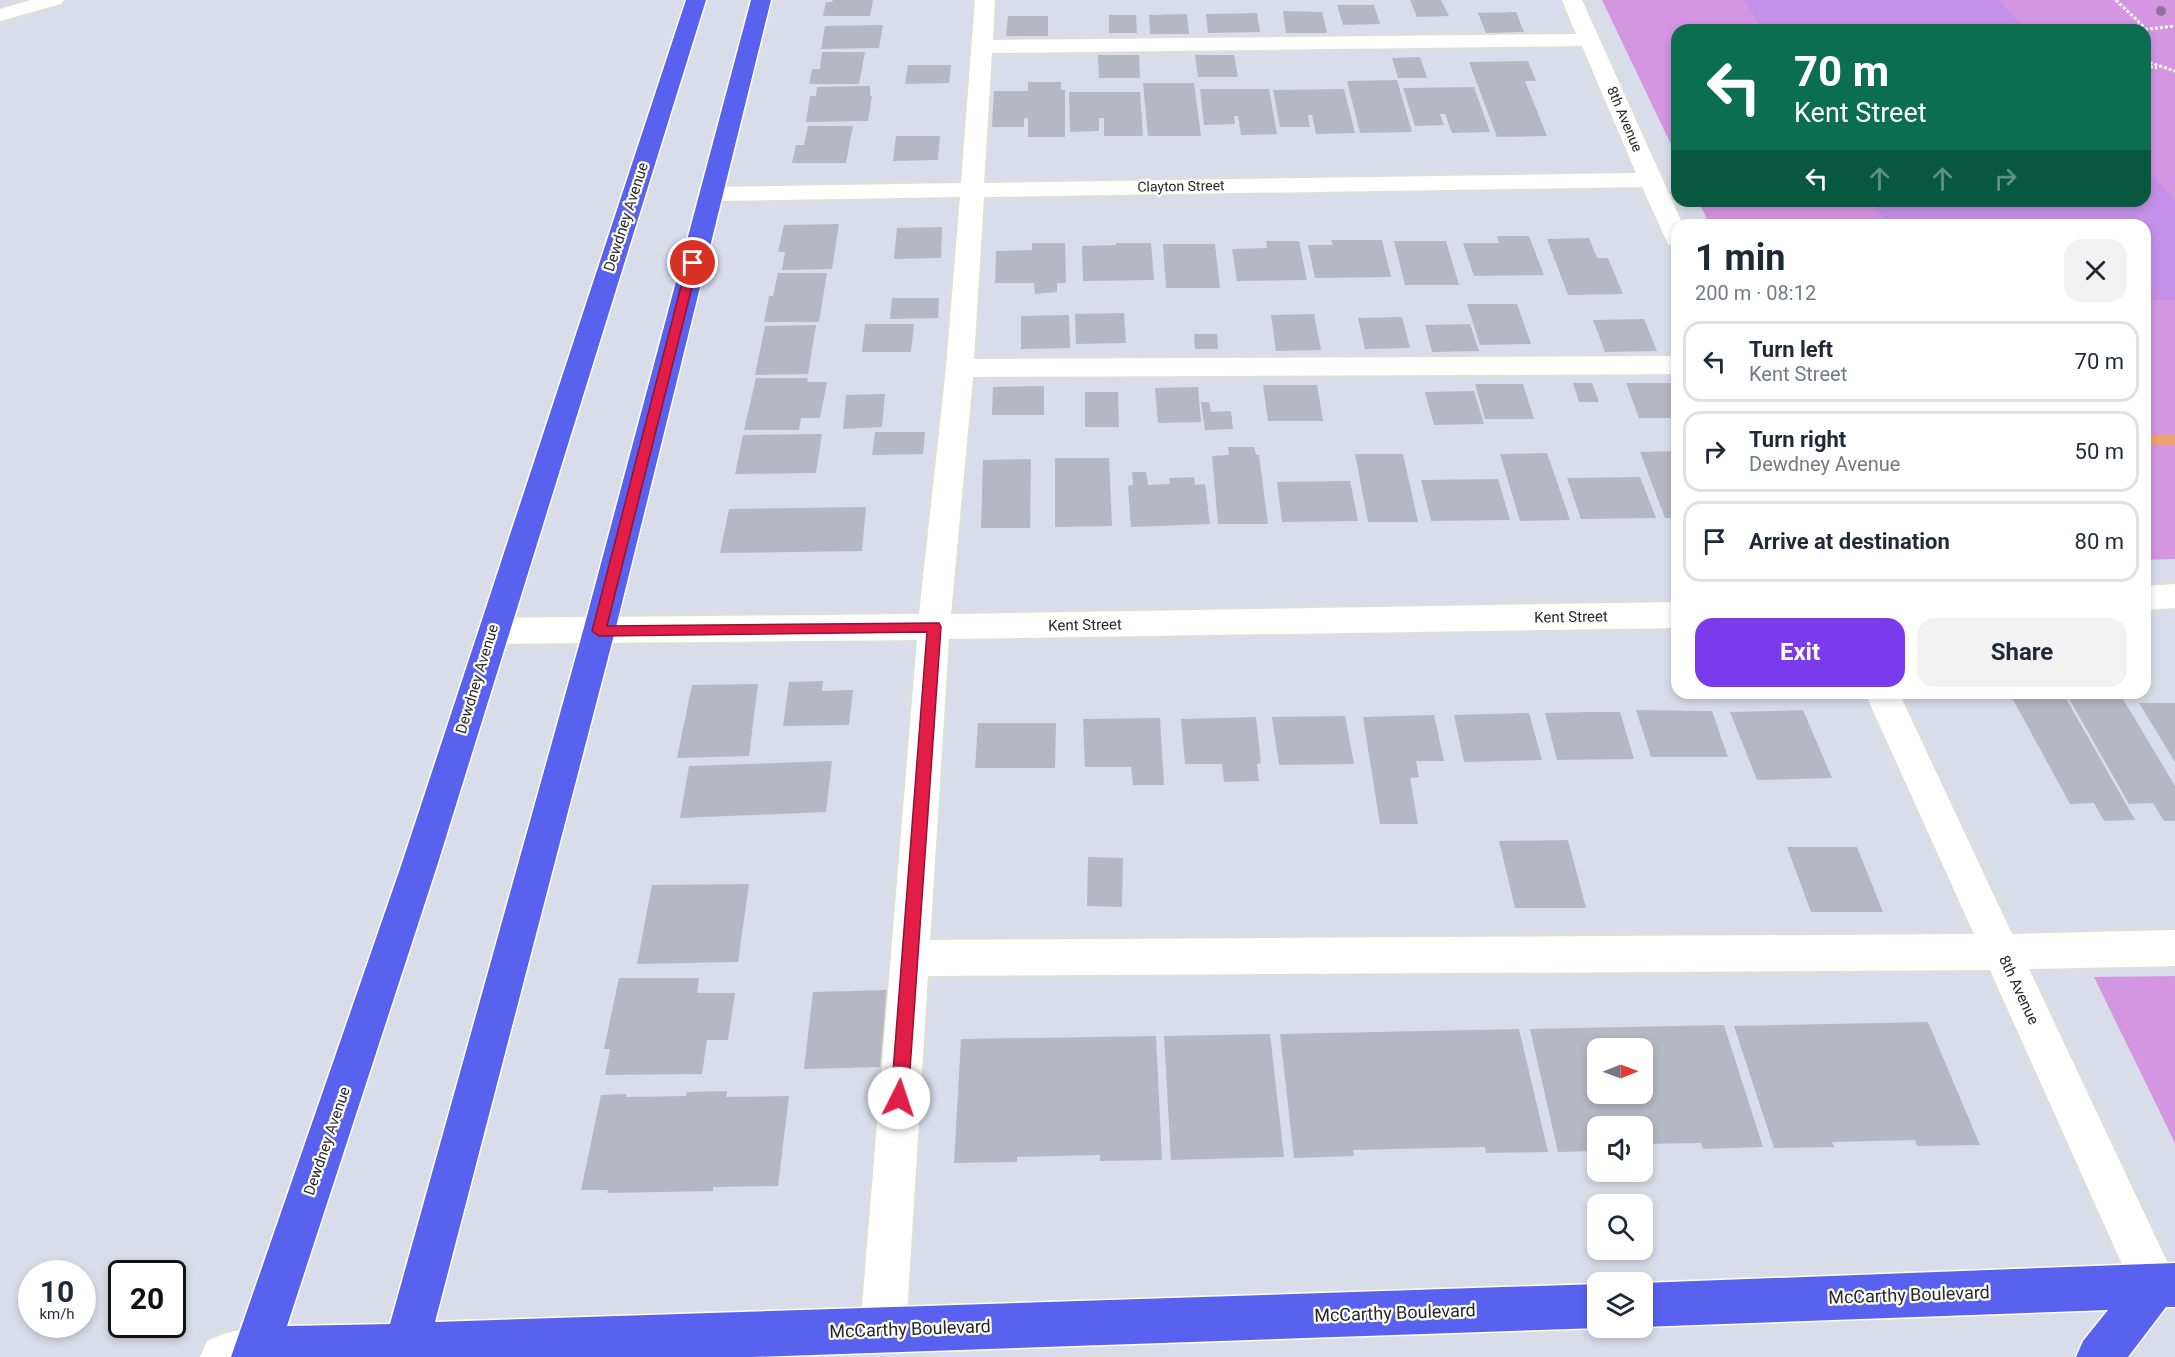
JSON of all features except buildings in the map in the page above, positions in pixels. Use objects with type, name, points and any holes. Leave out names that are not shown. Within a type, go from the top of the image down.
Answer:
[{"type":"main road","name":"Dewdney Avenue","points":[[244,1354],[419,866],[492,631],[696,0]]},
{"type":"main road","points":[[404,1352],[599,631],[761,0]]},
{"type":"main road","points":[[2099,1357],[2168,1289]]},
{"type":"main road","name":"McCarthy Boulevard","points":[[1653,1305],[2168,1289]]},
{"type":"main road","name":"McCarthy Boulevard","points":[[244,1354],[404,1352],[883,1330],[1587,1306]]},
{"type":"street","points":[[0,15],[54,0]]},
{"type":"street","points":[[883,1330],[934,627],[960,368],[985,0]]},
{"type":"street","name":"8th Avenue","points":[[1572,0],[1671,225]]},
{"type":"street","points":[[981,47],[1591,40]]},
{"type":"street","name":"Clayton Street","points":[[710,194],[1652,180]]},
{"type":"street","points":[[960,368],[1671,365]]},
{"type":"street","points":[[2151,598],[2175,596]]},
{"type":"street","name":"Kent Street","points":[[492,631],[934,627],[1671,615]]},
{"type":"street","name":"8th Avenue","points":[[1885,699],[2002,952],[2168,1289]]},
{"type":"street","points":[[909,958],[2002,952],[2175,948]]},
{"type":"path","points":[[2116,0],[2141,24]]},
{"type":"path","points":[[2151,28],[2175,26]]},
{"type":"path","points":[[2151,63],[2175,71]]},
{"type":"path","points":[[2151,67],[2167,69]]},
{"type":"shaded area","points":[[1602,0],[2175,0],[2175,559],[2151,560],[2151,219],[1707,219],[1701,207],[2151,207],[2151,24],[1671,24],[1671,144]]},
{"type":"shaded area","points":[[1744,0],[1999,0],[2020,24],[1759,24]]},
{"type":"shaded area","points":[[2151,174],[2175,201],[2175,300],[2151,300],[2151,219],[1884,219],[1876,207],[2151,207]]},
{"type":"shaded area","points":[[2175,976],[2175,1143],[2094,977]]},
{"type":"waterway","points":[[2151,440],[2175,440]]},
{"type":"route","points":[[693,263],[599,631],[934,627],[899,1098]]}]
